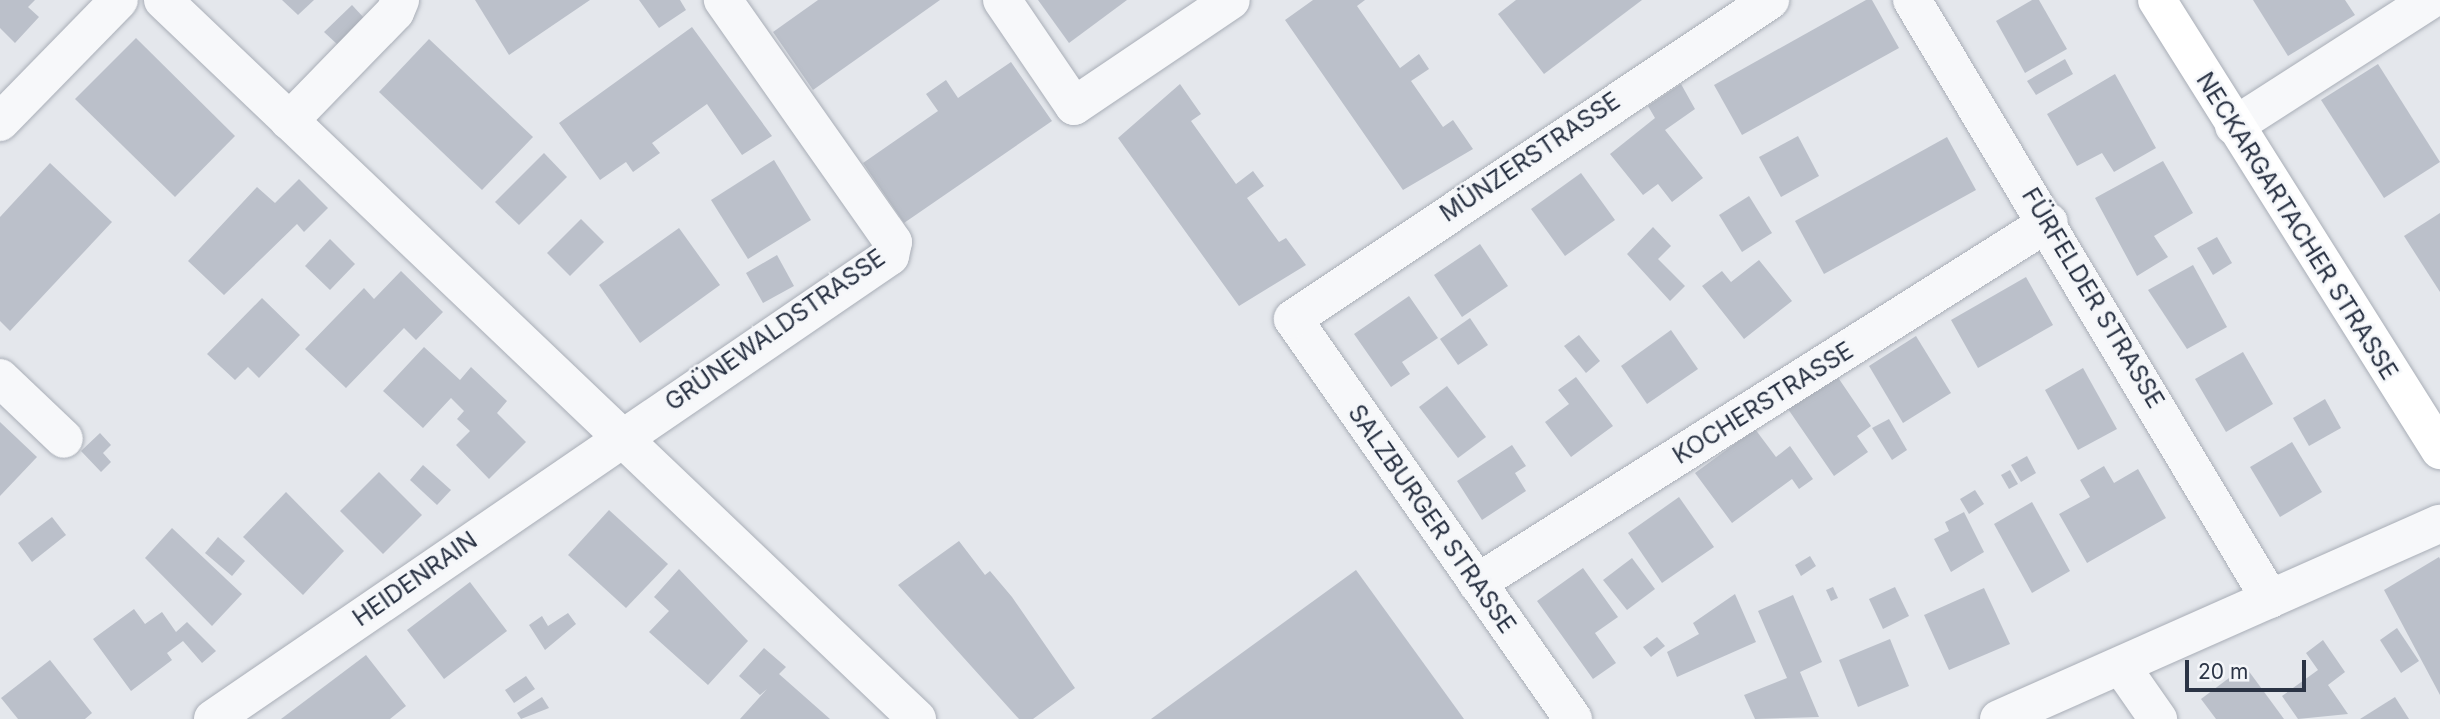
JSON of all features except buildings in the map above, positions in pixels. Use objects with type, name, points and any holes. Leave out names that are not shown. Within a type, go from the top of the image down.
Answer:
[{"type":"main road","name":"NECKARGARTACHER STRASSE","points":[[2157,0],[2440,450]]},
{"type":"street","points":[[0,122],[119,0]]},
{"type":"street","points":[[163,0],[617,439],[917,719]]},
{"type":"street","points":[[289,121],[396,12],[400,0]]},
{"type":"street","name":"GRÜNEWALDSTRASSE","points":[[617,439],[890,256],[893,242],[723,0]]},
{"type":"street","points":[[1002,0],[1074,106],[1231,0]]},
{"type":"street","name":"MÜNZERSTRASSE","points":[[1293,319],[1770,0]]},
{"type":"street","name":"FÜRFELDER STRASSE","points":[[1912,0],[2049,222],[2270,599]]},
{"type":"street","points":[[2234,126],[2430,0]]},
{"type":"street","name":"KOCHERSTRASSE","points":[[1477,583],[2049,222]]},
{"type":"street","name":"SALZBURGER STRASSE","points":[[1293,319],[1573,719]]},
{"type":"street","points":[[0,378],[64,439]]},
{"type":"street","name":"HEIDENRAIN","points":[[213,719],[617,439]]},
{"type":"street","points":[[1999,719],[2440,524]]},
{"type":"street","points":[[2121,666],[2158,719]]}]
